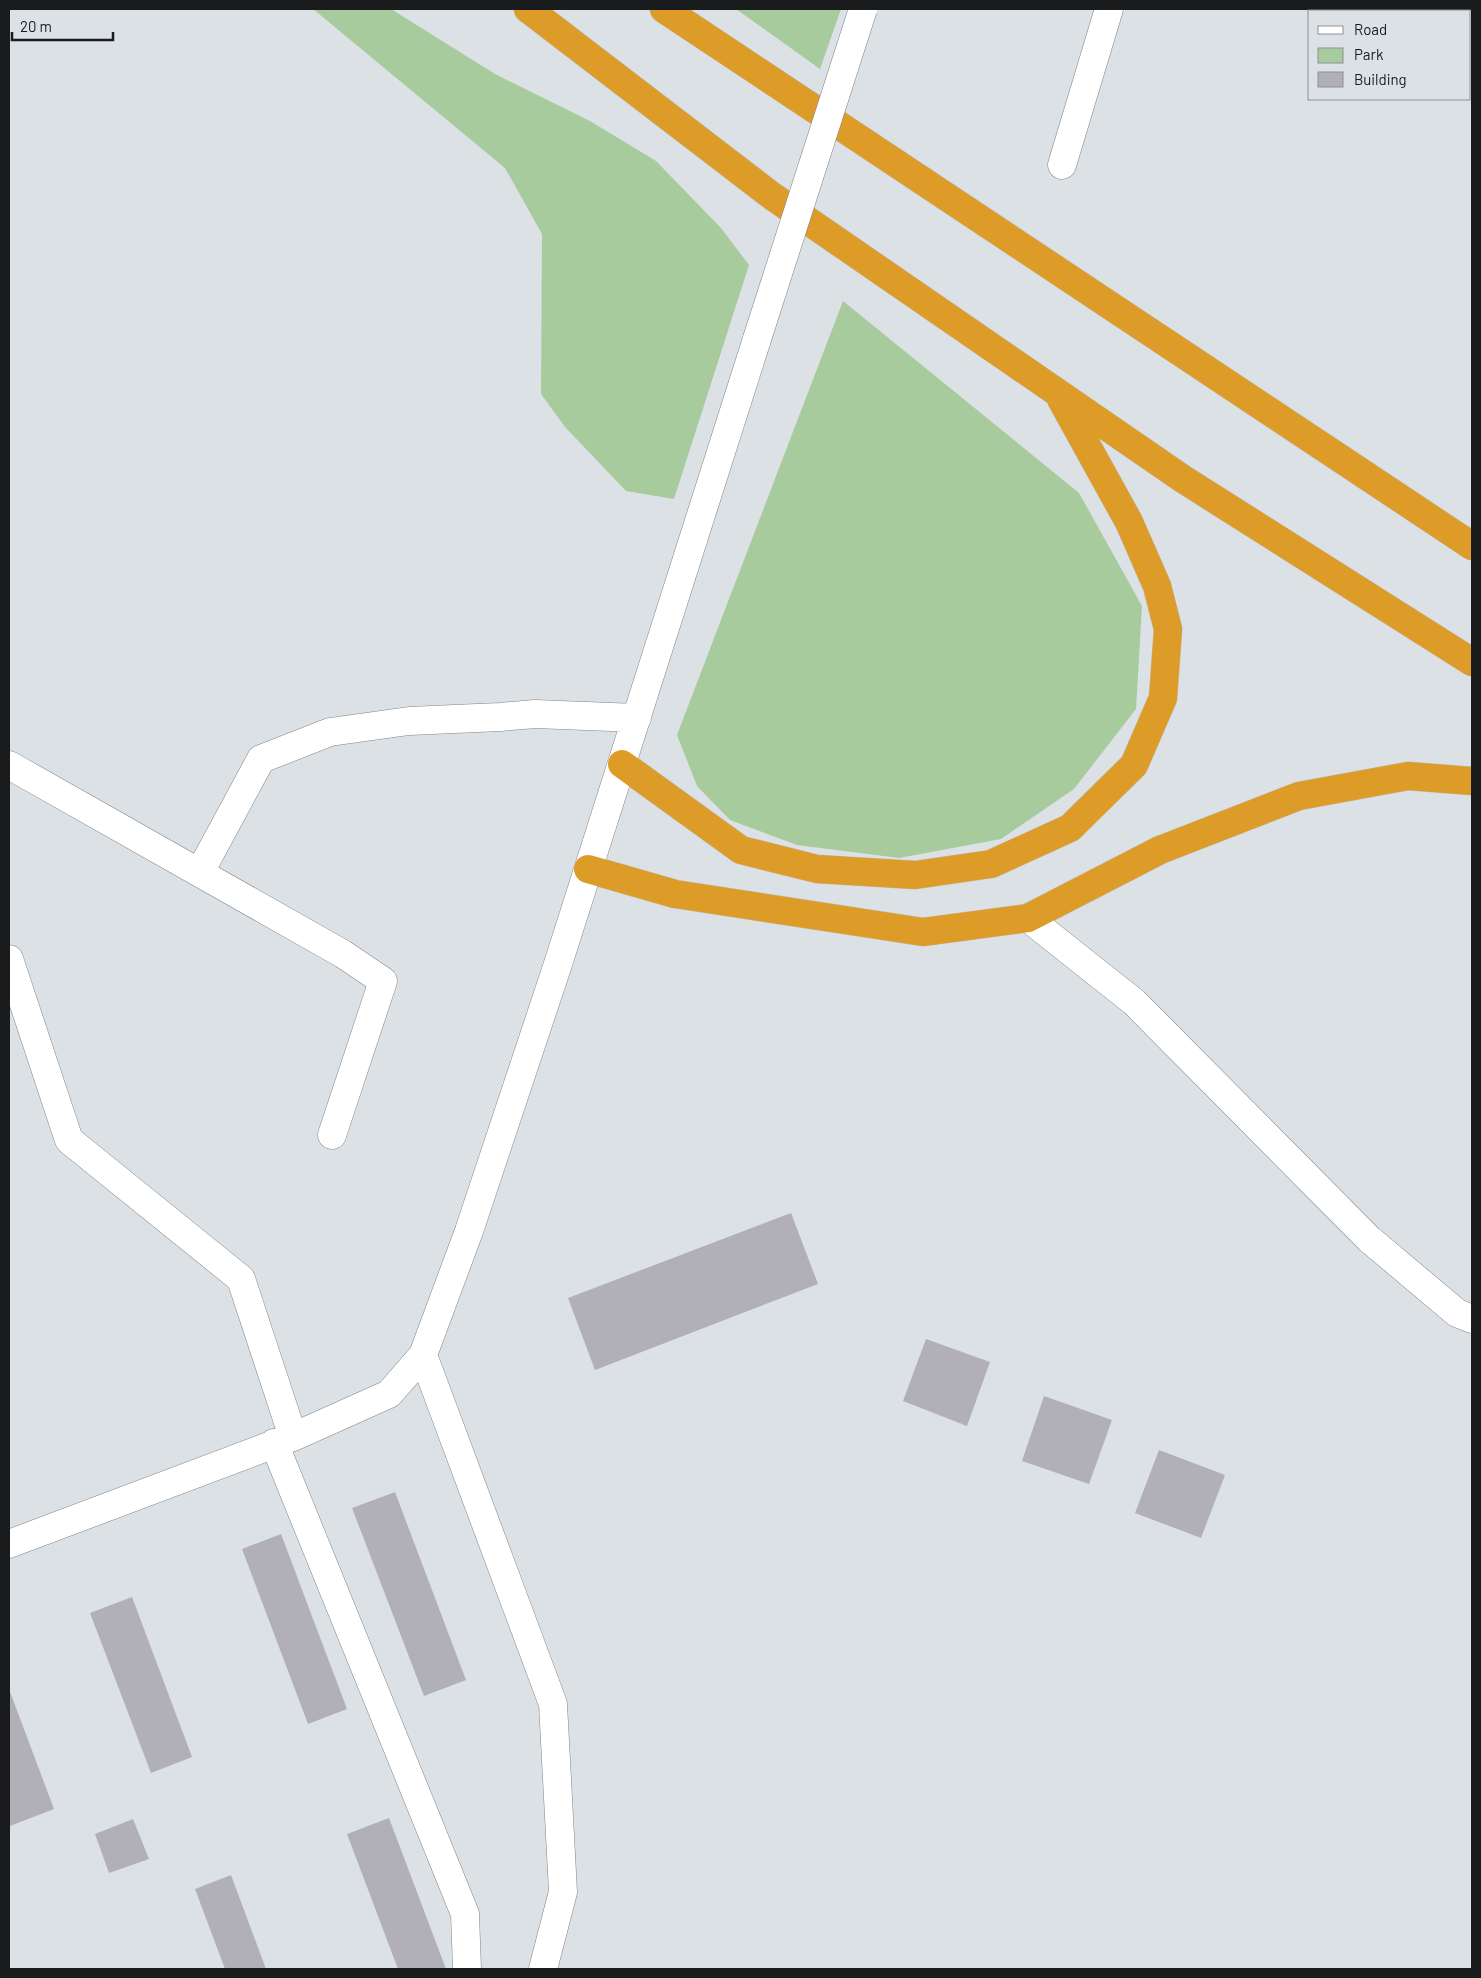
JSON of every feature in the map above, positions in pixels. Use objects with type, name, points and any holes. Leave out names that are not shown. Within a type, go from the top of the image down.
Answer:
[{"type":"highway","points":[[528,9],[772,196],[1183,479],[1472,662]]},
{"type":"highway","points":[[664,9],[1472,546]]},
{"type":"highway","points":[[676,9],[754,69]]},
{"type":"highway","points":[[622,764],[742,850],[817,869],[915,875],[992,864],[1070,828],[1134,766],[1163,698],[1168,629],[1158,586],[1129,522],[1058,393]]},
{"type":"highway","points":[[588,869],[674,894],[924,932],[1028,918],[1160,850],[1299,796],[1408,776],[1472,782]]},
{"type":"street","points":[[9,1544],[283,1440],[389,1394],[423,1355],[469,1231],[588,869],[863,9]]},
{"type":"street","points":[[1062,165],[1109,9]]},
{"type":"street","points":[[200,872],[261,759],[330,732],[409,720],[535,714],[637,718]]},
{"type":"street","points":[[9,765],[342,954],[383,981],[332,1135]]},
{"type":"street","points":[[1028,918],[1134,1002],[1369,1239],[1457,1313],[1472,1319]]},
{"type":"street","points":[[9,960],[69,1140],[241,1278],[283,1440],[465,1914],[467,1969]]},
{"type":"street","points":[[423,1355],[553,1704],[563,1892],[543,1969]]},
{"type":"green space","points":[[313,9],[391,9],[495,74],[590,121],[656,161],[721,228],[749,265],[674,499],[626,491],[565,427],[541,394],[542,234],[505,168]]},
{"type":"green space","points":[[736,9],[841,9],[820,69]]},
{"type":"green space","points":[[843,301],[1079,493],[1142,606],[1136,709],[1074,789],[1001,839],[899,858],[797,845],[730,820],[697,786],[677,735]]},
{"type":"building","points":[[791,1213],[818,1284],[595,1370],[568,1298]]},
{"type":"building","points":[[926,1339],[990,1362],[967,1426],[903,1401]]},
{"type":"building","points":[[1044,1396],[1112,1420],[1089,1484],[1022,1461]]},
{"type":"building","points":[[1159,1450],[1225,1475],[1201,1538],[1135,1513]]},
{"type":"building","points":[[395,1492],[466,1680],[424,1696],[352,1508]]},
{"type":"building","points":[[281,1534],[347,1709],[308,1724],[242,1549]]},
{"type":"building","points":[[132,1597],[192,1757],[151,1773],[90,1613]]},
{"type":"building","points":[[9,1689],[54,1809],[10,1826],[9,1824]]},
{"type":"building","points":[[389,1818],[446,1969],[398,1969],[347,1834]]},
{"type":"building","points":[[133,1819],[149,1859],[109,1873],[95,1834]]},
{"type":"building","points":[[231,1875],[266,1969],[225,1969],[195,1889]]}]
